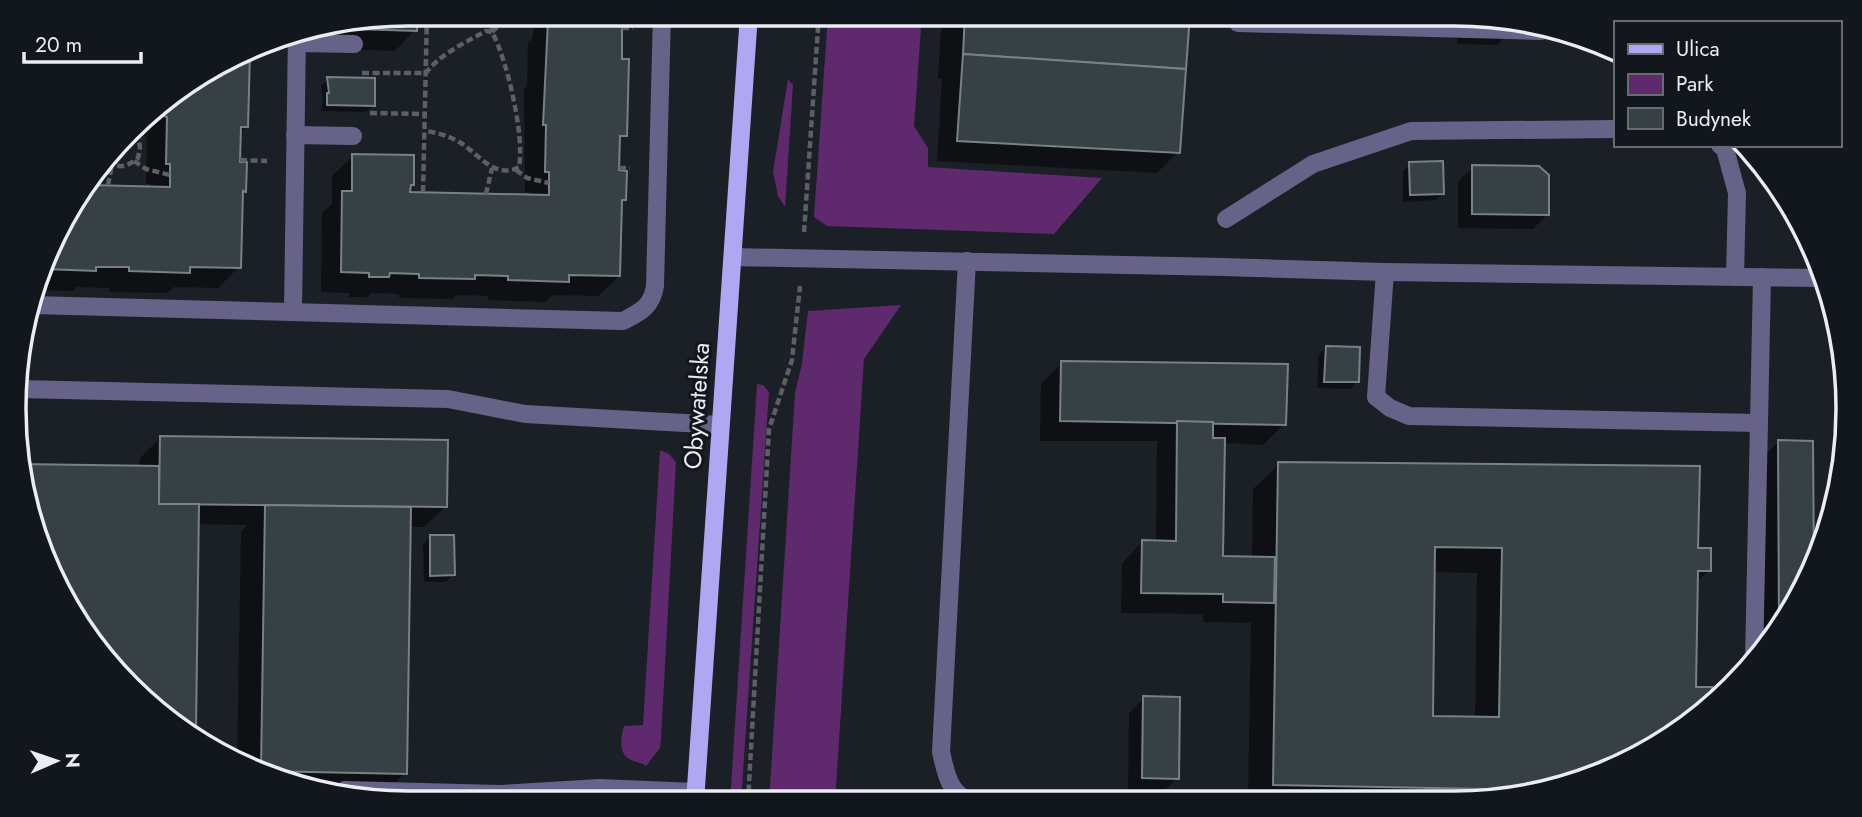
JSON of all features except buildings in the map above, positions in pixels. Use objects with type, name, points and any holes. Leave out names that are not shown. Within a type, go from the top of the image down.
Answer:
[{"type":"main road","name":"Obywatelska","points":[[696,791],[748,26]]},
{"type":"street","points":[[41,305],[623,321],[646,309],[653,297],[657,272],[662,26]]},
{"type":"street","points":[[1339,26],[1510,31]]},
{"type":"street","points":[[309,39],[354,44]]},
{"type":"street","points":[[293,310],[297,43]]},
{"type":"street","points":[[1226,219],[1313,164],[1411,131],[1614,129]]},
{"type":"street","points":[[295,135],[353,136]]},
{"type":"street","points":[[1722,147],[1737,193],[1735,277]]},
{"type":"street","points":[[733,257],[1385,272],[1812,278]]},
{"type":"street","points":[[955,791],[947,779],[941,752],[967,261]]},
{"type":"street","points":[[1385,272],[1376,397],[1390,408],[1409,416],[1758,423]]},
{"type":"street","points":[[1754,644],[1762,277]]},
{"type":"street","points":[[27,389],[448,400],[525,414],[720,425]]},
{"type":"street","points":[[550,791],[599,788],[631,791]]},
{"type":"path","points":[[423,192],[427,26]]},
{"type":"path","points":[[492,26],[513,100],[520,164],[516,170]]},
{"type":"path","points":[[492,32],[498,26]]},
{"type":"path","points":[[749,791],[769,429],[792,360],[818,26]]},
{"type":"path","points":[[426,73],[435,62],[451,52],[486,31],[492,32]]},
{"type":"path","points":[[360,73],[426,73]]},
{"type":"path","points":[[358,112],[425,114]]},
{"type":"path","points":[[425,131],[443,135],[462,144],[492,167],[516,170],[527,178],[549,183]]},
{"type":"path","points":[[114,164],[122,167],[134,162],[141,152],[139,137]]},
{"type":"path","points":[[240,160],[264,161]]},
{"type":"path","points":[[134,162],[146,169],[170,175]]},
{"type":"path","points":[[486,194],[492,167]]},
{"type":"path","points":[[108,186],[109,171]]},
{"type":"green space","points":[[827,26],[921,26],[914,126],[928,148],[928,167],[1102,178],[1054,234],[827,226],[814,217]]},
{"type":"green space","points":[[788,79],[793,85],[785,207],[778,196],[773,172]]},
{"type":"green space","points":[[901,305],[864,359],[836,791],[770,791],[795,393],[802,363],[808,311]]},
{"type":"green space","points":[[757,384],[763,385],[769,392],[742,791],[731,791]]},
{"type":"green space","points":[[660,450],[669,454],[676,462],[661,739],[660,748],[646,766],[626,756],[621,739],[624,726],[643,725]]}]
